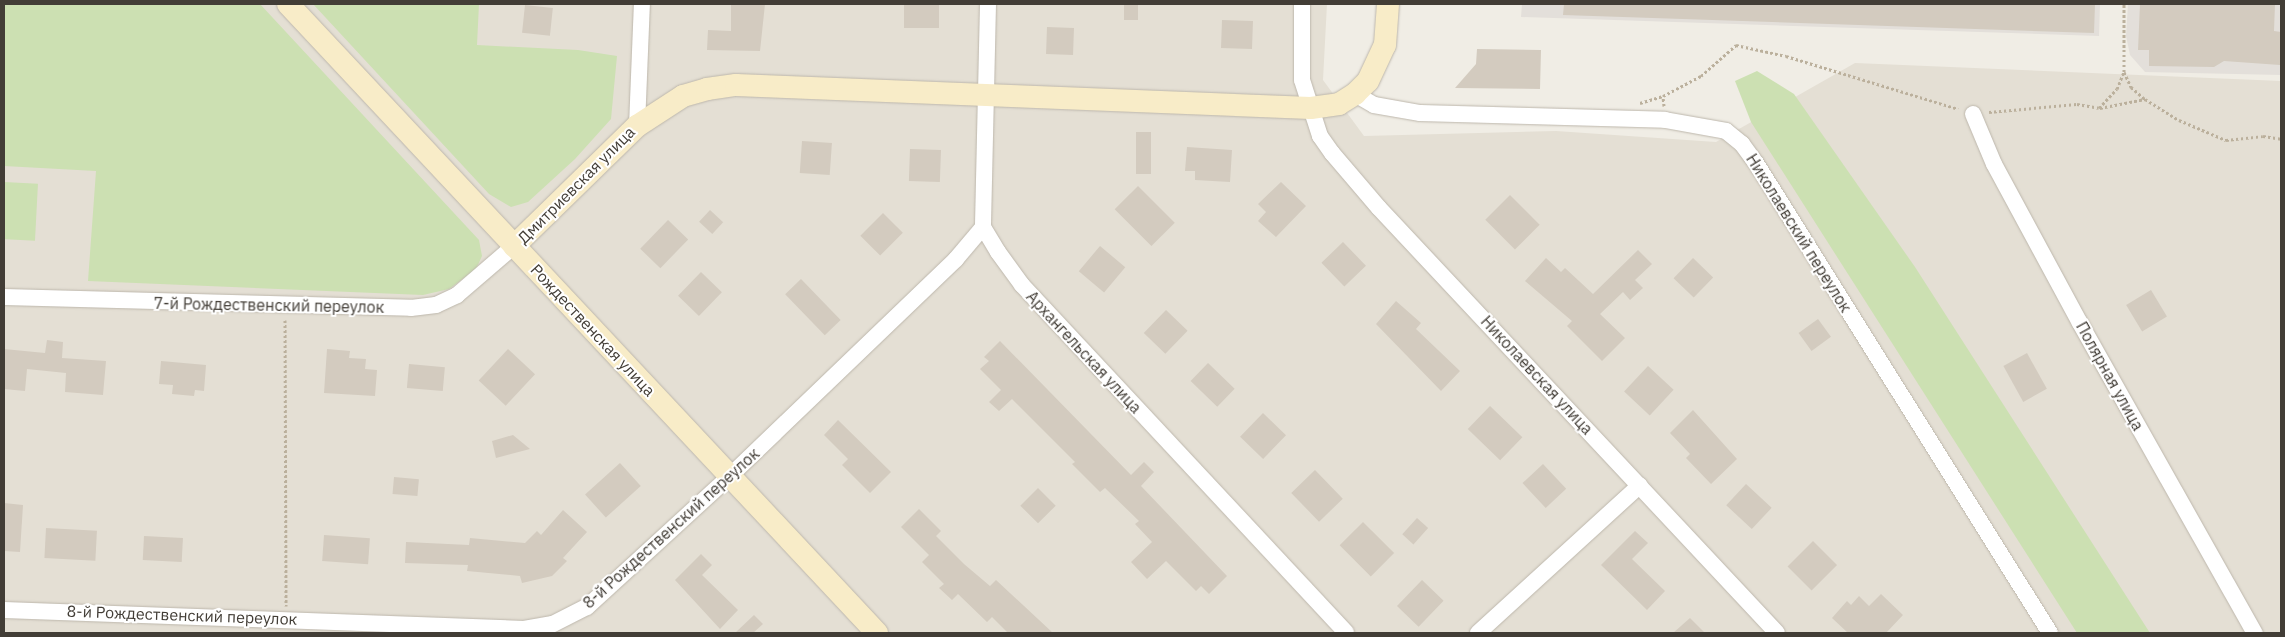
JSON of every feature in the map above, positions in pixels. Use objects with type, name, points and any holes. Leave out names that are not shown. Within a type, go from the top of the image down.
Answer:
[{"type":"main road","name":"Рождественская улица","points":[[288,4],[877,633]]},
{"type":"main road","points":[[638,126],[684,96],[736,85],[1311,108],[1339,104],[1355,94],[1368,81],[1380,58],[1385,45],[1388,4]]},
{"type":"main road","name":"Дмитриевская улица","points":[[514,246],[638,126]]},
{"type":"street","name":"Дмитриевская улица","points":[[638,126],[642,4]]},
{"type":"street","points":[[983,227],[988,4]]},
{"type":"street","name":"Николаевская улица","points":[[1302,4],[1302,80],[1320,136],[1379,208],[1640,484],[1777,633]]},
{"type":"street","name":"Николаевский переулок","points":[[1355,94],[1374,105],[1420,113],[1665,120],[1726,131],[1742,144],[2050,633]]},
{"type":"street","name":"Полярная улица","points":[[1973,114],[1994,164],[2071,307],[2255,633]]},
{"type":"street","name":"8-й Рождественский переулок","points":[[4,610],[286,618],[524,629],[553,624],[587,607],[730,475],[956,259],[983,227]]},
{"type":"street","name":"Архангельская улица","points":[[983,227],[1022,285],[1346,633]]},
{"type":"street","name":"7-й Рождественский переулок","points":[[4,297],[285,307],[411,308],[436,305],[457,295],[514,246]]},
{"type":"street","points":[[1478,633],[1640,484]]},
{"type":"path","points":[[2124,4],[2124,72],[2131,87],[2145,99],[2178,120],[2226,140],[2263,136],[2281,140]]},
{"type":"path","points":[[1665,120],[1663,96],[1701,76],[1736,45],[1786,56],[1973,114],[2077,104],[2099,108],[2145,99]]},
{"type":"path","points":[[2099,108],[2116,89],[2124,72]]},
{"type":"path","points":[[285,307],[286,618]]},
{"type":"shaded area","points":[[4,4],[1327,4],[1323,80],[1364,136],[1556,131],[1716,142],[1855,63],[2281,81],[2281,633],[4,633]]},
{"type":"shaded area","points":[[1522,4],[2100,4],[2099,36],[1521,17]]},
{"type":"shaded area","points":[[2128,4],[2281,4],[2281,75],[2145,72],[2130,55],[2126,36]]},
{"type":"green space","points":[[4,4],[260,4],[479,240],[482,256],[476,269],[449,289],[423,295],[88,281],[96,171],[4,166]]},
{"type":"green space","points":[[313,4],[479,4],[477,45],[578,50],[617,56],[611,119],[575,159],[528,202],[511,207],[489,194]]},
{"type":"green space","points":[[1757,71],[1794,94],[1915,267],[2150,633],[2077,633],[1751,122],[1735,81]]},
{"type":"green space","points":[[4,182],[38,184],[35,241],[4,239]]},
{"type":"building","points":[[731,4],[765,4],[760,51],[707,50],[708,30],[731,31]]},
{"type":"building","points":[[904,4],[939,4],[939,28],[904,28]]},
{"type":"building","points":[[1124,4],[1138,4],[1138,20],[1124,20]]},
{"type":"building","points":[[1564,4],[2095,4],[2094,33],[1563,15]]},
{"type":"building","points":[[2140,4],[2275,4],[2274,31],[2281,32],[2280,65],[2224,61],[2214,67],[2149,66],[2149,50],[2138,50]]},
{"type":"building","points":[[525,5],[553,8],[550,36],[522,33]]},
{"type":"building","points":[[1222,20],[1253,21],[1252,49],[1221,48]]},
{"type":"building","points":[[1047,27],[1074,28],[1073,55],[1046,54]]},
{"type":"building","points":[[1477,49],[1541,50],[1540,89],[1455,88],[1476,64]]},
{"type":"building","points":[[1136,132],[1151,132],[1151,174],[1136,174]]},
{"type":"building","points":[[802,141],[832,143],[830,175],[800,173]]},
{"type":"building","points":[[1187,147],[1232,150],[1230,182],[1195,180],[1195,171],[1185,171]]},
{"type":"building","points":[[910,149],[941,150],[940,182],[909,181]]},
{"type":"building","points":[[1281,182],[1306,206],[1276,237],[1258,221],[1266,212],[1258,204]]},
{"type":"building","points":[[1138,186],[1175,223],[1151,246],[1115,209]]},
{"type":"building","points":[[1510,195],[1540,225],[1515,249],[1485,220]]},
{"type":"building","points":[[710,210],[723,222],[712,234],[699,222]]},
{"type":"building","points":[[883,213],[903,233],[880,255],[860,236]]},
{"type":"building","points":[[668,220],[688,239],[660,268],[640,249]]},
{"type":"building","points":[[1343,242],[1366,266],[1344,287],[1321,263]]},
{"type":"building","points":[[1100,246],[1125,267],[1104,292],[1079,271]]},
{"type":"building","points":[[1638,250],[1652,264],[1635,280],[1643,288],[1630,300],[1623,292],[1600,314],[1625,338],[1602,361],[1567,326],[1572,321],[1525,281],[1546,258],[1561,272],[1565,268],[1593,294]]},
{"type":"building","points":[[1693,258],[1713,277],[1694,298],[1674,278]]},
{"type":"building","points":[[701,272],[722,292],[699,316],[678,296]]},
{"type":"building","points":[[801,279],[841,320],[825,335],[785,294]]},
{"type":"building","points":[[2151,290],[2167,317],[2142,332],[2126,305]]},
{"type":"building","points":[[1396,301],[1421,323],[1416,329],[1460,371],[1441,391],[1376,324]]},
{"type":"building","points":[[1166,310],[1188,331],[1165,354],[1144,333]]},
{"type":"building","points":[[1818,319],[1831,337],[1812,351],[1799,333]]},
{"type":"building","points":[[47,340],[63,342],[62,358],[106,361],[103,395],[65,392],[66,373],[27,369],[25,391],[4,389],[4,349],[45,353]]},
{"type":"building","points":[[1000,341],[1131,475],[1144,462],[1154,472],[1141,486],[1227,576],[1209,594],[1201,586],[1196,591],[1166,561],[1147,579],[1131,562],[1152,542],[1135,524],[1139,521],[1105,488],[1100,492],[1072,464],[1075,462],[1012,399],[999,411],[989,402],[1001,390],[980,369],[989,361],[984,357]]},
{"type":"building","points":[[327,349],[350,351],[349,358],[366,359],[365,369],[377,370],[375,396],[324,393]]},
{"type":"building","points":[[508,349],[535,374],[506,406],[479,380]]},
{"type":"building","points":[[2027,353],[2047,389],[2023,402],[2003,366]]},
{"type":"building","points":[[161,361],[206,365],[204,391],[195,390],[194,396],[172,394],[173,385],[159,384]]},
{"type":"building","points":[[1208,363],[1235,389],[1217,407],[1191,381]]},
{"type":"building","points":[[409,364],[445,367],[443,391],[407,388]]},
{"type":"building","points":[[1648,366],[1674,390],[1650,415],[1624,392]]},
{"type":"building","points":[[1490,406],[1522,437],[1500,460],[1468,429]]},
{"type":"building","points":[[1693,410],[1737,459],[1711,484],[1686,458],[1690,454],[1670,433]]},
{"type":"building","points":[[1263,413],[1286,435],[1263,459],[1240,437]]},
{"type":"building","points":[[838,420],[891,472],[870,493],[842,465],[848,459],[824,435]]},
{"type":"building","points":[[513,435],[530,449],[496,458],[492,441]]},
{"type":"building","points":[[620,463],[641,486],[606,517],[585,494]]},
{"type":"building","points":[[1543,464],[1566,489],[1546,508],[1523,483]]},
{"type":"building","points":[[1315,470],[1343,499],[1319,522],[1291,493]]},
{"type":"building","points":[[394,477],[419,479],[417,496],[393,494]]},
{"type":"building","points":[[1746,484],[1772,508],[1752,529],[1726,505]]},
{"type":"building","points":[[1038,488],[1056,506],[1038,523],[1020,506]]},
{"type":"building","points":[[4,503],[23,505],[20,552],[4,551]]},
{"type":"building","points":[[919,509],[941,531],[936,536],[964,564],[990,586],[996,580],[1053,633],[1008,633],[992,617],[987,622],[958,594],[952,600],[939,588],[944,584],[922,562],[929,555],[901,527]]},
{"type":"building","points":[[563,510],[587,532],[563,558],[567,561],[552,576],[522,583],[520,576],[467,571],[468,565],[405,563],[406,542],[469,545],[470,538],[525,543],[537,531],[541,535]]},
{"type":"building","points":[[1417,518],[1428,528],[1413,544],[1402,534]]},
{"type":"building","points":[[1363,522],[1394,553],[1371,576],[1340,545]]},
{"type":"building","points":[[46,528],[97,531],[95,561],[44,558]]},
{"type":"building","points":[[1635,531],[1648,543],[1632,559],[1665,591],[1647,610],[1601,565]]},
{"type":"building","points":[[324,535],[370,538],[368,564],[322,561]]},
{"type":"building","points":[[144,536],[183,538],[182,562],[143,560]]},
{"type":"building","points":[[1813,541],[1837,565],[1812,590],[1788,566]]},
{"type":"building","points":[[701,554],[712,565],[702,575],[738,610],[720,629],[675,580]]},
{"type":"building","points":[[1422,580],[1444,601],[1419,627],[1397,606]]},
{"type":"building","points":[[1881,594],[1903,615],[1886,633],[1848,633],[1832,618],[1847,601],[1851,605],[1859,596],[1869,606]]},
{"type":"building","points":[[754,615],[763,624],[753,633],[735,633]]},
{"type":"building","points":[[1690,618],[1705,633],[1673,633]]}]
